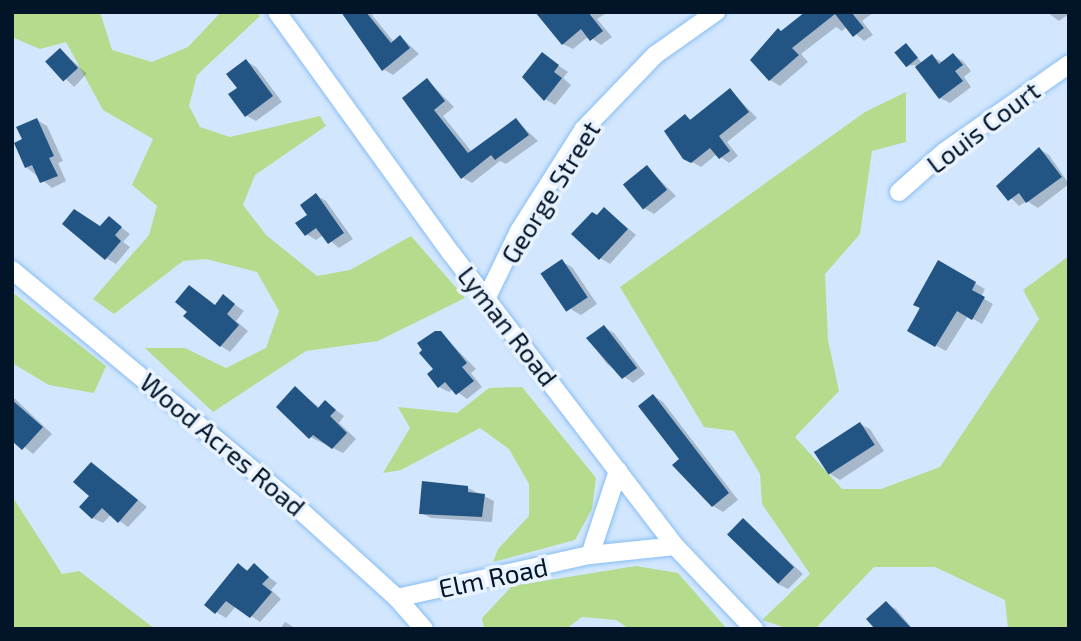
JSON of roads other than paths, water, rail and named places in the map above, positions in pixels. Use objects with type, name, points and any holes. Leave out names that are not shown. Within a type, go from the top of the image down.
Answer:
[{"type":"street","name":"Lyman Road","points":[[277,12],[675,546],[754,629]]},
{"type":"street","name":"George Street","points":[[487,297],[519,231],[583,130],[655,55],[716,12]]},
{"type":"street","name":"Louis Court","points":[[899,192],[943,152],[1069,64]]},
{"type":"street","name":"Wood Acres Road","points":[[12,270],[179,405],[397,598],[424,629]]},
{"type":"street","points":[[590,555],[618,471]]},
{"type":"street","name":"Elm Road","points":[[397,598],[590,555],[675,546]]}]
